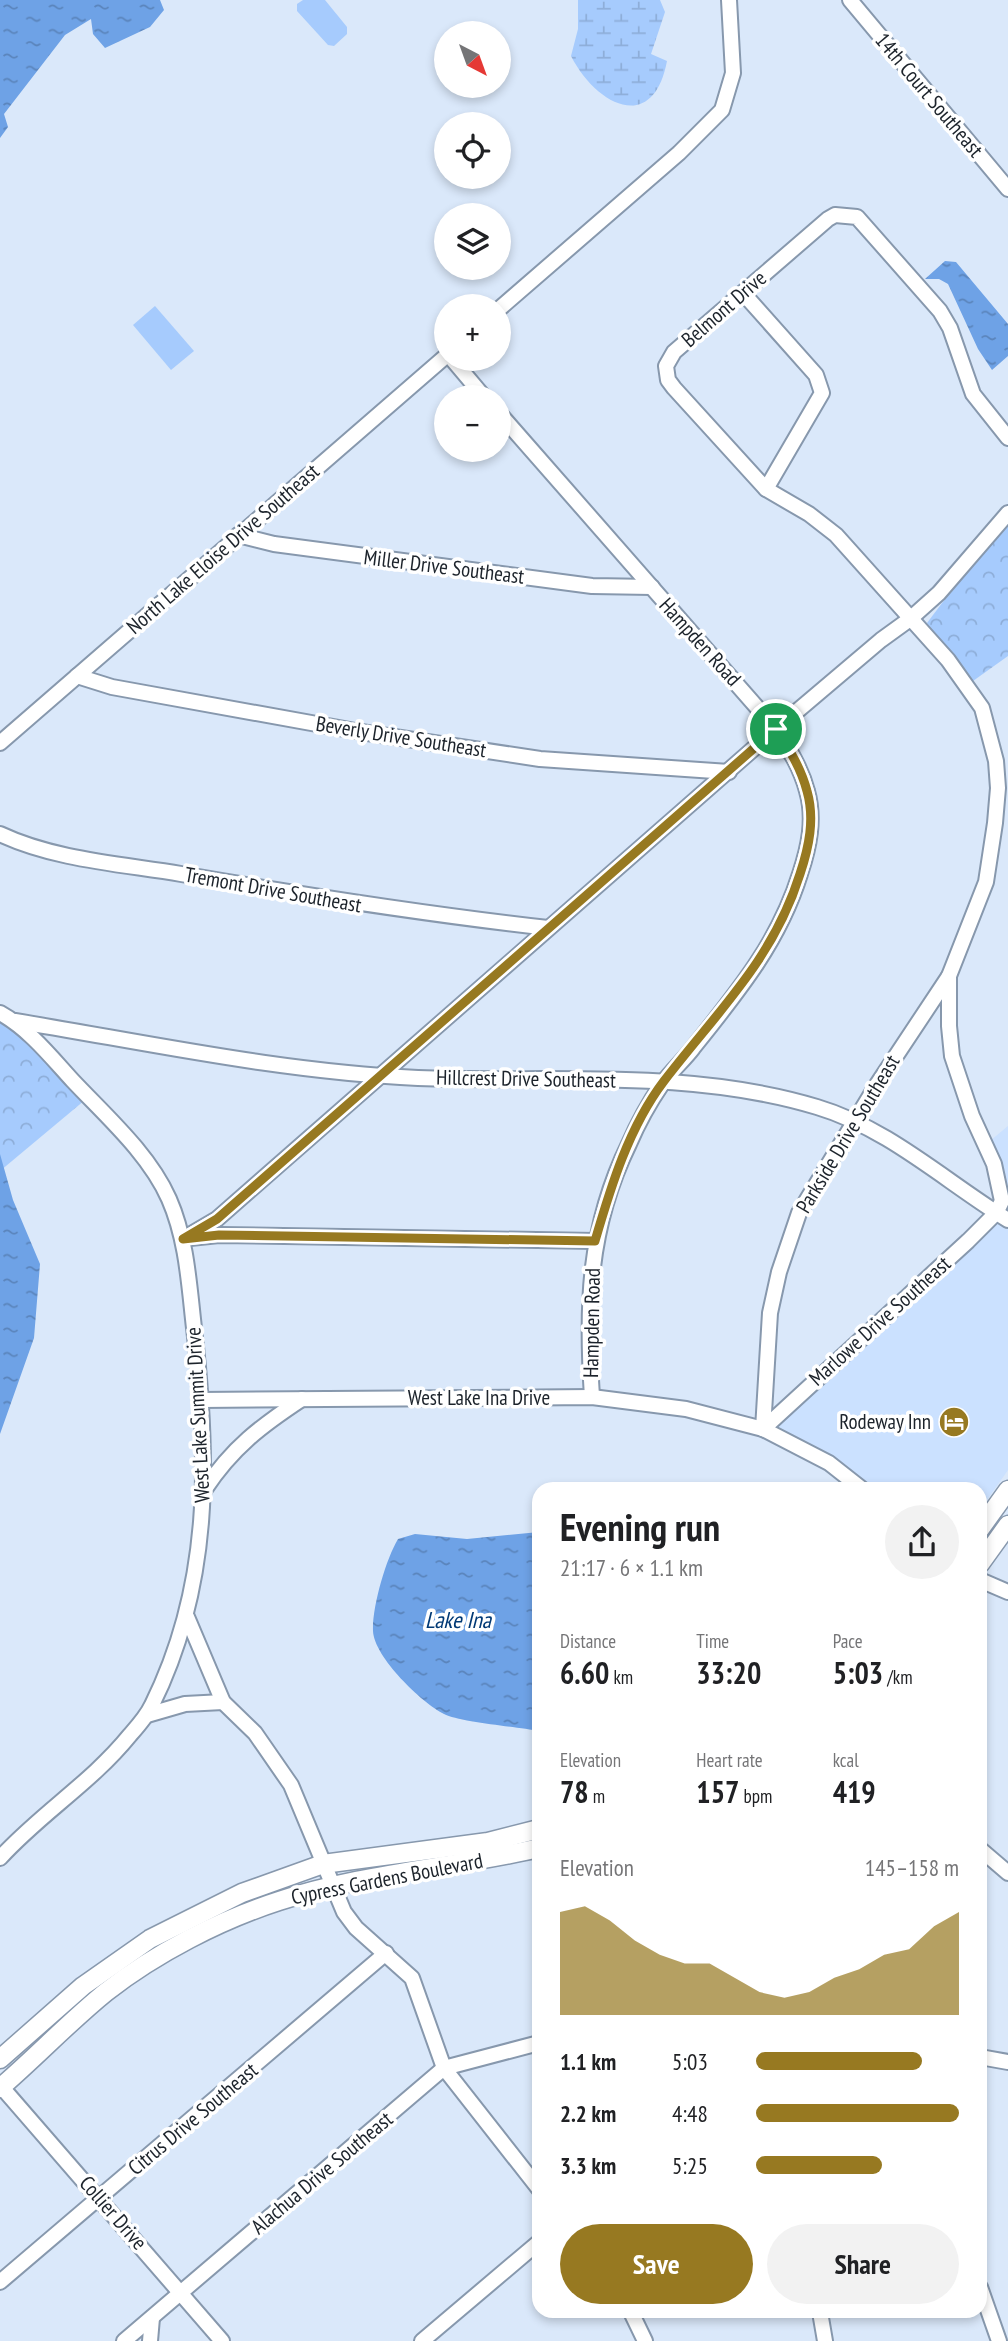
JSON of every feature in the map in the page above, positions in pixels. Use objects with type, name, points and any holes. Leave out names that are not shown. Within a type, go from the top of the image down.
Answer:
[{"type":"main road","points":[[987,1520],[1008,1490]]},
{"type":"main road","points":[[987,1554],[1008,1525]]},
{"type":"main road","name":"Cypress Gardens Boulevard","points":[[0,2059],[83,1986],[150,1939],[242,1893],[323,1864],[488,1842],[532,1831]]},
{"type":"main road","name":"Cypress Gardens Boulevard","points":[[1,2086],[107,1992],[161,1956],[253,1912],[333,1886],[532,1849]]},
{"type":"street","points":[[511,299],[712,123],[729,93],[732,56],[729,0]]},
{"type":"street","name":"14th Court Southeast","points":[[850,0],[1008,189]]},
{"type":"street","name":"Belmont Drive","points":[[949,976],[986,882],[998,788],[991,734],[974,693],[830,530],[766,489],[674,388],[666,372],[674,352],[828,219],[835,215],[857,217],[946,319],[973,394],[1008,438]]},
{"type":"street","points":[[743,293],[816,375],[822,393],[766,489]]},
{"type":"street","name":"North Lake Eloise Drive Southeast","points":[[0,743],[434,366]]},
{"type":"street","points":[[462,371],[475,385]]},
{"type":"street","name":"Hampden Road","points":[[511,428],[776,729],[803,778],[811,816],[805,860],[786,916],[760,962],[663,1082],[618,1169],[595,1241],[588,1338],[592,1397]]},
{"type":"street","points":[[183,1239],[217,1219],[776,729],[881,640],[910,619],[939,593],[1005,516]]},
{"type":"street","name":"Miller Drive Southeast","points":[[239,535],[288,546],[592,586],[652,587]]},
{"type":"street","name":"Beverly Drive Southeast","points":[[77,676],[112,687],[473,750],[540,759],[729,772]]},
{"type":"street","name":"Tremont Drive Southeast","points":[[0,834],[41,849],[80,857],[369,906],[548,928]]},
{"type":"street","points":[[949,976],[952,1056],[1001,1186],[1002,1216]]},
{"type":"street","name":"Parkside Drive Southeast","points":[[763,1429],[770,1313],[779,1272],[799,1213],[949,976]]},
{"type":"street","name":"West Lake Summit Drive","points":[[0,1013],[15,1021],[148,1164],[170,1200],[183,1239],[201,1400],[205,1489],[187,1618],[147,1715],[97,1773],[0,1858]]},
{"type":"street","name":"Hillcrest Drive Southeast","points":[[15,1021],[160,1048],[344,1073],[663,1082],[791,1100],[855,1121],[1002,1216]]},
{"type":"street","name":"Marlowe Drive Southeast","points":[[763,1429],[1002,1216]]},
{"type":"street","points":[[183,1239],[219,1235],[595,1241]]},
{"type":"street","name":"West Lake Ina Drive","points":[[201,1400],[592,1397],[697,1411],[763,1429],[829,1463],[853,1482]]},
{"type":"street","points":[[205,1489],[223,1461],[247,1438],[303,1398]]},
{"type":"street","points":[[987,1583],[1008,1592]]},
{"type":"street","points":[[187,1618],[223,1702],[255,1733],[277,1762],[304,1812],[323,1864],[349,1920],[412,1978],[443,2068],[532,2180]]},
{"type":"street","points":[[147,1715],[185,1704],[223,1702]]},
{"type":"street","points":[[987,1855],[1008,1872]]},
{"type":"street","name":"Citrus Drive Southeast","points":[[0,2283],[386,1953]]},
{"type":"street","name":"Alachua Drive Southeast","points":[[124,2341],[443,2068],[532,2045]]},
{"type":"street","points":[[987,2058],[1008,2062]]},
{"type":"street","name":"Collier Drive","points":[[1,2086],[222,2341]]},
{"type":"street","points":[[425,2340],[532,2248]]},
{"type":"street","points":[[987,2307],[999,2341]]},
{"type":"street","points":[[150,2341],[152,2318]]},
{"type":"street","points":[[634,2318],[645,2341]]},
{"type":"street","points":[[821,2318],[825,2341]]},
{"type":"shaded area","points":[[1008,1126],[1008,1201],[1006,1185],[990,1141]]},
{"type":"shaded area","points":[[997,1220],[1008,1227],[1008,1470],[987,1500],[987,1482],[861,1482],[832,1458],[774,1428]]},
{"type":"green space","points":[[303,0],[325,0],[347,27],[347,34],[334,46],[328,45],[297,11],[297,4]]},
{"type":"green space","points":[[578,0],[660,0],[665,12],[651,54],[667,61],[660,84],[650,98],[637,105],[623,105],[609,99],[582,73],[571,56],[578,29]]},
{"type":"green space","points":[[155,306],[194,351],[171,370],[133,325]]},
{"type":"green space","points":[[1008,522],[1008,656],[973,681],[930,632],[927,623],[988,542]]},
{"type":"green space","points":[[0,1019],[16,1029],[85,1100],[0,1171]]},
{"type":"water","points":[[0,0],[160,0],[164,10],[150,27],[105,48],[93,34],[91,19],[65,35],[4,114],[8,127],[0,138]]},
{"type":"water","points":[[945,261],[956,262],[1008,324],[1008,356],[992,370],[978,349],[948,284],[939,279],[925,279]]},
{"type":"water","points":[[0,1154],[13,1200],[40,1264],[34,1338],[0,1434]]},
{"type":"water","name":"Lake Ina","points":[[532,1533],[532,1730],[475,1722],[444,1714],[412,1690],[390,1666],[375,1642],[375,1609],[389,1558],[398,1539],[415,1534],[467,1539]]},
{"type":"place","name":"Rodeway Inn","points":[[954,1422]]},
{"type":"route","points":[[776,729],[795,759],[803,778],[811,816],[805,860],[790,906],[760,962],[691,1051],[663,1082],[645,1112],[614,1178],[595,1241],[219,1235],[183,1239],[217,1219],[776,729]]}]
